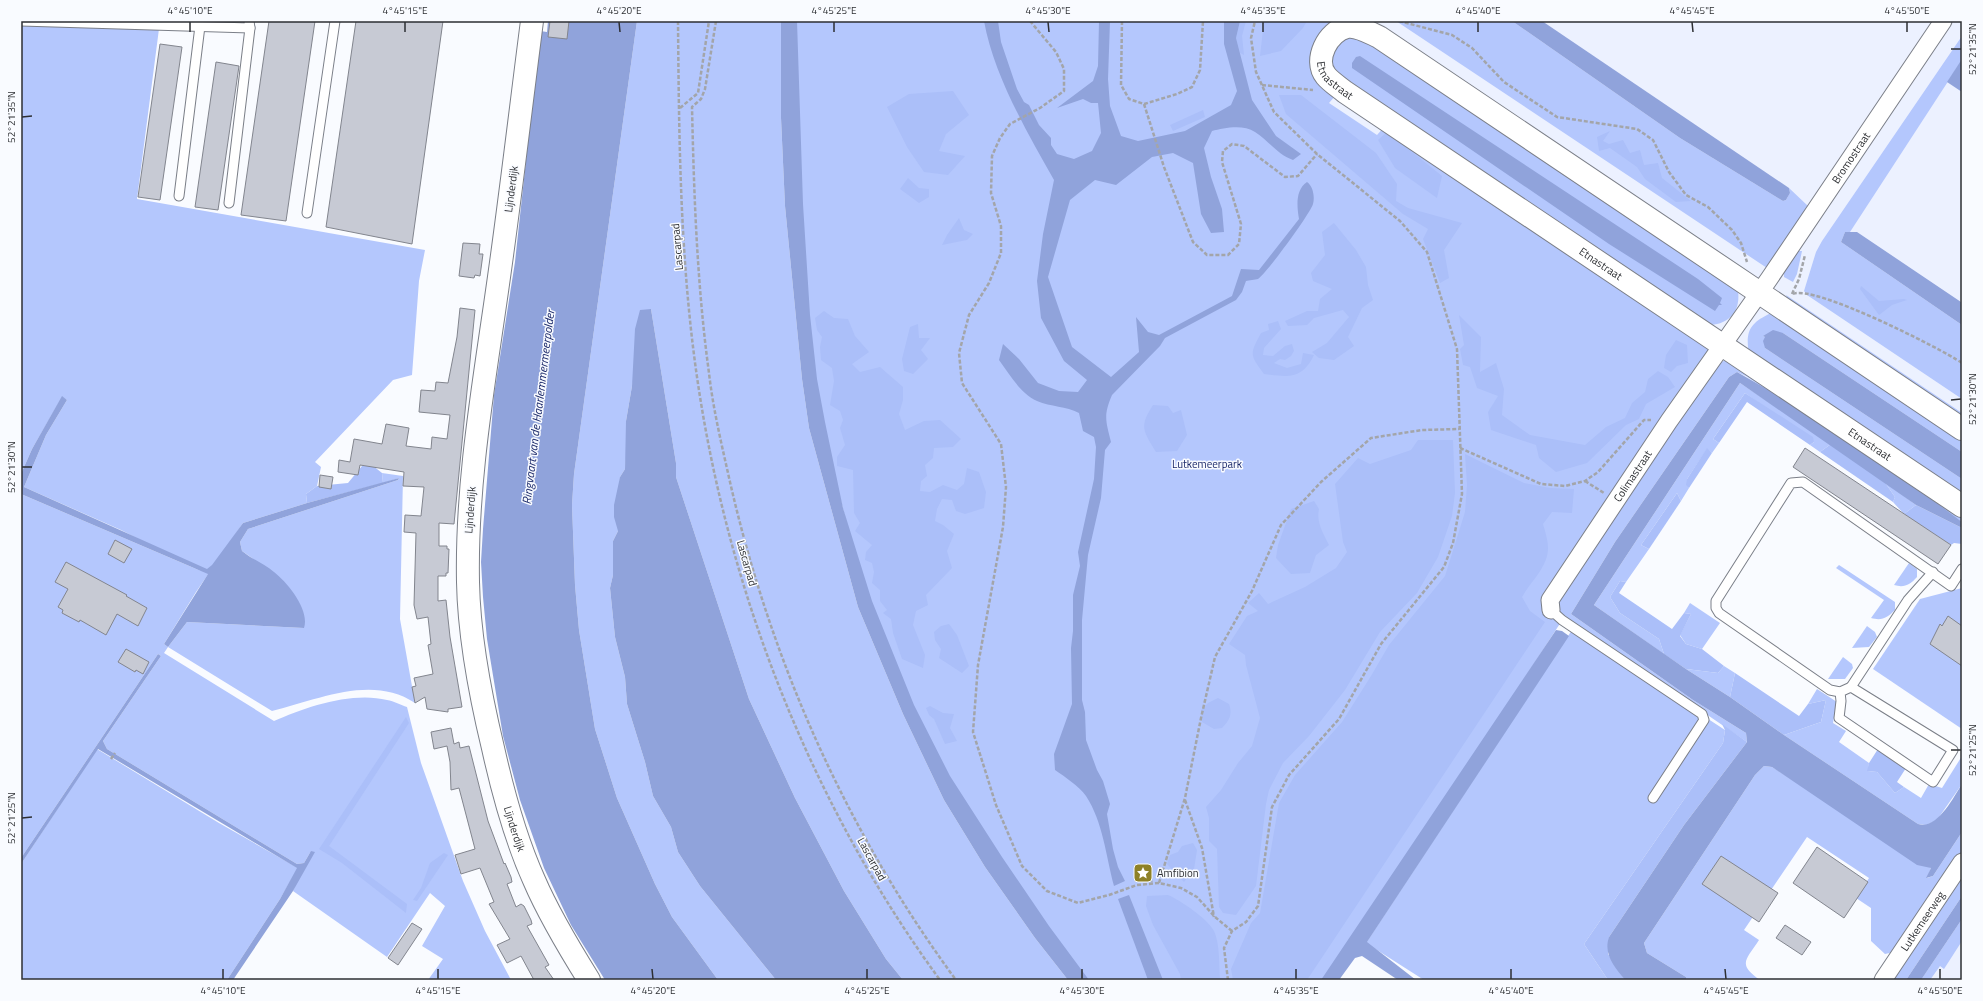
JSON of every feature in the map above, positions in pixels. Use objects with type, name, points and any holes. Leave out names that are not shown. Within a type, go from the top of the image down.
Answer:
[{"type":"street","name":"Lijnderdijk","points":[[532,21],[500,274],[477,434],[468,538],[468,583],[472,639],[483,705],[503,793],[520,846],[535,882],[560,931],[589,980]]},
{"type":"street","name":"Bromostraat","points":[[1722,345],[1759,294],[1943,21]]},
{"type":"street","name":"Etnastraat","points":[[1962,429],[1759,294],[1379,37],[1349,24],[1336,32],[1328,41],[1322,56],[1322,68],[1326,76],[1345,92],[1962,506]]},
{"type":"street","name":"Colimastraat","points":[[1551,610],[1550,600],[1669,421],[1722,345]]},
{"type":"street","name":"Lutkemeerweg","points":[[1883,980],[1962,862]]},
{"type":"lane","points":[[21,21],[200,26],[250,24],[229,203]]},
{"type":"lane","points":[[307,213],[335,21]]},
{"type":"lane","points":[[179,196],[200,26]]},
{"type":"lane","points":[[1933,572],[1908,600],[1852,687],[1840,692],[1830,690],[1719,613],[1716,608],[1716,601],[1791,483],[1803,482],[1933,572],[1951,586],[1962,569]]},
{"type":"lane","points":[[1551,610],[1562,620],[1702,714],[1704,720],[1653,798]]},
{"type":"lane","points":[[1840,692],[1841,702],[1839,718],[1933,782],[1953,750],[1852,687]]},
{"type":"path","name":"Lascarpad","points":[[678,21],[682,206],[697,376],[710,448],[729,532],[753,613],[785,701],[817,772],[887,902],[940,980]]},
{"type":"path","points":[[679,108],[698,93],[709,21]]},
{"type":"path","points":[[692,107],[701,100],[705,89],[716,21]]},
{"type":"path","points":[[1030,21],[1056,52],[1064,69],[1064,91],[1040,108],[1010,124],[1000,138],[992,156],[990,193],[1001,226],[1001,253],[989,284],[969,315],[959,353],[962,383],[1002,444],[1006,487],[1003,527],[978,666],[973,732],[996,805],[1022,866],[1047,891],[1078,903],[1109,895],[1137,885],[1159,882],[1181,888],[1197,897],[1214,917],[1232,932]]},
{"type":"path","points":[[1122,21],[1121,85],[1129,99],[1144,104],[1176,94],[1192,87],[1200,70],[1203,21]]},
{"type":"path","points":[[1228,980],[1224,948],[1232,932],[1246,922],[1258,906],[1272,807],[1289,775],[1339,719],[1381,644],[1444,567],[1453,543],[1462,494],[1457,349],[1427,252],[1400,221],[1317,154],[1274,112],[1256,72],[1251,38],[1255,21]]},
{"type":"path","points":[[1399,21],[1452,35],[1472,48],[1504,82],[1557,117],[1637,129],[1652,140],[1669,172],[1686,195],[1708,207],[1732,230],[1741,243],[1748,264]]},
{"type":"path","points":[[1262,85],[1315,90]]},
{"type":"path","points":[[692,98],[695,213],[701,302],[709,374],[722,446],[740,529],[764,610],[797,697],[828,767],[862,835],[898,895],[956,980]]},
{"type":"path","points":[[1144,104],[1152,125],[1164,167],[1193,242],[1207,255],[1228,255],[1239,244],[1241,224],[1222,162],[1223,151],[1232,144],[1244,146],[1285,176],[1298,176],[1317,154]]},
{"type":"path","points":[[1792,294],[1798,291],[1819,295],[1887,324],[1949,354],[1962,363]]},
{"type":"path","points":[[1460,448],[1541,484],[1565,486],[1585,481],[1598,472],[1644,420],[1669,421]]},
{"type":"path","points":[[1159,882],[1185,798],[1201,718],[1216,657],[1252,591],[1281,525],[1321,482],[1371,438],[1422,430],[1459,429]]},
{"type":"path","points":[[1585,481],[1616,500]]},
{"type":"path","points":[[111,759],[115,753]]},
{"type":"path","points":[[1185,798],[1202,848],[1214,917]]},
{"type":"path","points":[[1144,872],[1152,883]]},
{"type":"shaded area","points":[[1240,21],[1246,21],[1242,36],[1244,55],[1240,53],[1236,38]]},
{"type":"shaded area","points":[[1264,21],[1307,21],[1303,28],[1281,51],[1260,56]]},
{"type":"shaded area","points":[[1314,21],[1962,21],[1962,526],[1375,140],[1327,103]]},
{"type":"shaded area","points":[[953,91],[969,115],[946,134],[939,151],[965,156],[948,175],[924,172],[907,147],[887,107],[909,94]]},
{"type":"shaded area","points":[[1279,95],[1301,95],[1376,153],[1397,184],[1396,201],[1408,208],[1462,223],[1444,250],[1449,278],[1440,283],[1423,239],[1428,229],[1403,214],[1286,114]]},
{"type":"shaded area","points":[[1203,110],[1205,117],[1173,131],[1170,125]]},
{"type":"shaded area","points":[[1610,131],[1603,141],[1609,144],[1623,140],[1630,153],[1640,150],[1644,165],[1658,163],[1662,178],[1691,201],[1676,202],[1645,179],[1637,167],[1610,148],[1599,151],[1597,137]]},
{"type":"shaded area","points":[[1387,132],[1442,176],[1437,198],[1395,168],[1378,140]]},
{"type":"shaded area","points":[[908,178],[919,188],[929,189],[929,197],[919,203],[900,189]]},
{"type":"shaded area","points":[[959,218],[964,230],[973,234],[967,240],[942,245],[947,235]]},
{"type":"shaded area","points":[[1334,223],[1356,250],[1366,267],[1368,285],[1373,300],[1362,308],[1348,337],[1354,346],[1334,360],[1319,358],[1312,352],[1327,343],[1349,317],[1343,310],[1314,318],[1307,325],[1288,326],[1285,321],[1307,311],[1318,311],[1320,299],[1332,289],[1313,281],[1311,273],[1325,255],[1322,232]]},
{"type":"shaded area","points":[[1861,286],[1879,301],[1907,300],[1892,305],[1879,315],[1860,289]]},
{"type":"shaded area","points":[[824,311],[834,318],[848,319],[855,336],[869,352],[852,364],[860,372],[880,367],[903,387],[903,400],[899,414],[905,430],[924,421],[940,420],[961,439],[953,447],[934,448],[933,458],[925,465],[927,476],[921,481],[920,491],[930,492],[943,485],[957,490],[964,484],[967,468],[979,472],[986,492],[984,508],[965,514],[956,511],[952,500],[942,499],[937,509],[935,521],[943,525],[954,534],[947,551],[952,568],[926,595],[928,605],[916,611],[913,625],[925,655],[923,668],[902,659],[893,633],[891,619],[883,613],[887,610],[880,601],[880,590],[872,583],[874,572],[872,563],[865,560],[866,552],[872,545],[855,531],[860,523],[854,513],[853,470],[837,466],[837,457],[845,445],[840,428],[843,420],[840,411],[830,405],[834,381],[832,368],[821,360],[820,347],[822,337],[817,330],[815,318]]},
{"type":"shaded area","points":[[1459,315],[1481,337],[1480,372],[1496,363],[1504,389],[1502,415],[1530,435],[1585,445],[1606,427],[1625,418],[1632,403],[1645,392],[1648,379],[1658,371],[1668,377],[1675,387],[1646,404],[1639,419],[1626,425],[1587,463],[1556,472],[1539,458],[1536,445],[1491,430],[1488,412],[1498,396],[1477,388],[1470,367],[1463,365],[1460,349],[1464,345]]},
{"type":"shaded area","points":[[1278,321],[1281,329],[1264,348],[1263,355],[1273,356],[1285,346],[1292,344],[1294,351],[1291,356],[1285,360],[1280,359],[1274,363],[1287,368],[1301,364],[1303,353],[1314,355],[1304,369],[1294,375],[1280,376],[1264,374],[1254,358],[1253,350],[1261,333],[1269,330],[1268,324]]},
{"type":"shaded area","points":[[918,324],[919,338],[930,338],[921,350],[928,359],[913,374],[904,371],[902,359],[910,327]]},
{"type":"shaded area","points":[[1676,340],[1687,345],[1688,363],[1677,366],[1671,372],[1664,368],[1666,355]]},
{"type":"shaded area","points":[[1745,393],[1813,437],[1814,442],[1810,445],[1747,402],[1719,443],[1713,439]]},
{"type":"shaded area","points":[[1153,405],[1168,406],[1173,413],[1181,410],[1187,435],[1177,451],[1156,452],[1148,438],[1144,424]]},
{"type":"shaded area","points":[[1418,440],[1453,440],[1455,493],[1452,516],[1438,557],[1417,593],[1380,632],[1345,690],[1309,736],[1283,763],[1269,790],[1256,886],[1236,915],[1223,913],[1219,907],[1217,849],[1209,841],[1209,818],[1206,807],[1221,790],[1238,763],[1252,746],[1260,718],[1246,665],[1245,655],[1229,644],[1247,616],[1258,611],[1248,603],[1259,593],[1268,604],[1305,587],[1336,568],[1347,552],[1343,542],[1335,484],[1358,458],[1370,464],[1411,450]]},
{"type":"shaded area","points":[[1831,444],[1884,481],[1895,497],[1893,502],[1820,452]]},
{"type":"shaded area","points":[[1707,448],[1712,453],[1689,488],[1686,485],[1687,479]]},
{"type":"shaded area","points":[[1465,454],[1524,483],[1550,488],[1574,489],[1572,513],[1552,512],[1543,524],[1548,542],[1547,555],[1542,568],[1522,597],[1530,611],[1545,622],[1307,980],[1233,980],[1231,969],[1251,923],[1260,913],[1279,803],[1295,775],[1342,722],[1389,645],[1445,576],[1465,512],[1467,485]]},
{"type":"shaded area","points":[[372,465],[382,473],[383,483],[307,503],[306,494],[317,486],[348,483],[362,466]]},
{"type":"shaded area","points":[[1677,493],[1681,501],[1649,549],[1641,545]]},
{"type":"shaded area","points":[[1314,501],[1319,509],[1318,518],[1329,545],[1316,555],[1310,573],[1291,574],[1276,558],[1278,545],[1291,509]]},
{"type":"shaded area","points":[[1916,505],[1962,528],[1962,544],[1954,543],[1951,545],[1904,514]]},
{"type":"shaded area","points":[[1620,581],[1626,582],[1619,593],[1672,629],[1684,613],[1691,614],[1680,636],[1686,644],[1702,649],[1724,666],[1718,673],[1686,669],[1664,654],[1659,639],[1620,613],[1610,597]]},
{"type":"shaded area","points":[[949,624],[957,635],[969,666],[962,673],[939,658],[941,649],[935,640],[934,632],[941,626]]},
{"type":"shaded area","points":[[1735,673],[1799,716],[1808,704],[1826,700],[1821,722],[1784,735],[1730,697]]},
{"type":"shaded area","points":[[1218,698],[1229,704],[1231,711],[1227,723],[1222,728],[1214,729],[1202,722],[1201,710],[1208,703]]},
{"type":"shaded area","points":[[930,706],[943,713],[954,714],[950,728],[957,741],[945,744],[934,719],[929,715],[926,708]]},
{"type":"shaded area","points":[[406,717],[409,723],[329,846],[407,904],[406,913],[342,863],[319,849]]},
{"type":"shaded area","points":[[1722,724],[1747,742],[1684,825],[1609,937],[1608,954],[1625,980],[1608,980],[1584,944],[1723,743],[1725,730]]},
{"type":"shaded area","points":[[1878,749],[1906,768],[1897,782],[1904,787],[1895,793],[1877,772],[1867,771],[1869,763]]},
{"type":"shaded area","points":[[1193,843],[1197,850],[1194,869],[1184,882],[1167,864],[1170,855],[1178,852],[1182,846]]},
{"type":"shaded area","points":[[444,853],[448,855],[417,901],[413,900],[421,888],[430,863]]},
{"type":"shaded area","points":[[1168,895],[1193,910],[1211,926],[1216,936],[1218,948],[1220,980],[1181,980],[1180,974],[1153,925],[1146,906],[1147,896]]},
{"type":"shaded area","points":[[1962,911],[1962,980],[1917,980]]},
{"type":"green space","points":[[21,21],[160,21],[137,199],[425,250],[419,281],[412,375],[393,380],[315,462],[321,467],[317,486],[306,494],[307,503],[243,523],[196,592],[164,644],[168,647],[164,653],[274,721],[314,706],[344,699],[374,698],[395,702],[407,707],[421,763],[463,881],[485,931],[511,980],[428,980],[443,959],[422,946],[445,906],[430,893],[387,957],[293,891],[311,851],[304,863],[297,864],[107,749],[103,741],[161,656],[158,654],[21,858],[21,494],[201,571],[121,530],[24,487],[46,435],[67,400],[62,397],[32,449],[21,474]]},
{"type":"green space","points":[[637,21],[781,21],[781,118],[785,206],[802,379],[809,428],[858,607],[903,714],[944,800],[985,867],[1035,938],[1068,980],[903,980],[886,959],[844,891],[795,798],[749,699],[676,477],[676,463],[651,309],[632,386],[626,421],[625,469],[620,477],[618,531],[613,541],[613,575],[610,588],[615,637],[625,677],[627,704],[645,762],[653,796],[671,827],[678,852],[700,886],[776,980],[718,980],[672,917],[655,884],[617,798],[595,729],[579,630],[575,585],[572,505],[574,474]]},
{"type":"green space","name":"Lutkemeerpark","points":[[790,21],[1331,21],[1318,39],[1336,95],[1329,103],[1377,135],[1386,125],[1707,343],[1708,353],[1719,363],[1726,360],[1962,510],[1962,522],[1746,376],[1737,372],[1729,377],[1615,542],[1571,614],[1693,700],[1746,733],[1747,742],[1560,614],[1545,601],[1561,622],[1351,945],[1326,980],[1079,980],[938,771],[870,613],[813,393]]},
{"type":"green space","points":[[1396,21],[1512,21],[1680,138],[1783,201],[1786,200],[1790,193],[1789,188],[1808,206],[1767,268]]},
{"type":"green space","points":[[1358,34],[1738,291],[1735,312],[1731,317],[1720,323],[1705,325],[1344,86],[1330,68],[1331,53],[1341,39]]},
{"type":"green space","points":[[1962,36],[1962,60],[1850,232],[1845,232],[1841,242],[1962,325],[1962,399],[1807,295],[1804,291],[1816,252],[1822,241]]},
{"type":"green space","points":[[1798,251],[1802,251],[1797,274],[1793,282],[1784,277],[1784,272]]},
{"type":"green space","points":[[1786,295],[1962,413],[1962,422],[1793,309]]},
{"type":"green space","points":[[1771,313],[1962,433],[1962,452],[1783,333],[1763,336],[1765,337],[1765,348],[1962,479],[1962,498],[1749,354],[1748,339],[1751,329],[1758,320]]},
{"type":"green space","points":[[1740,383],[1831,444],[1820,452],[1810,445],[1814,442],[1745,393],[1713,439],[1719,443],[1712,453],[1707,449],[1687,479],[1689,488],[1681,501],[1677,493],[1641,545],[1649,549],[1626,582],[1620,581],[1610,597],[1620,613],[1659,639],[1664,654],[1594,605]]},
{"type":"green space","points":[[382,473],[403,476],[400,619],[415,703],[398,695],[381,690],[363,690],[326,696],[272,711],[168,647],[187,622],[304,628],[252,558],[242,551],[240,542],[248,529],[398,480],[399,478],[383,483]]},
{"type":"green space","points":[[1884,481],[1916,505],[1904,514],[1893,502],[1895,497]]},
{"type":"green space","points":[[1909,563],[1917,569],[1917,577],[1907,585],[1894,585]]},
{"type":"green space","points":[[1839,565],[1895,602],[1895,610],[1884,618],[1871,618],[1884,600],[1836,568]]},
{"type":"green space","points":[[1962,588],[1962,729],[1873,669],[1920,599]]},
{"type":"green space","points":[[1690,603],[1720,623],[1702,649],[1686,644],[1680,635],[1691,614],[1684,613]]},
{"type":"green space","points":[[1867,626],[1875,632],[1877,637],[1869,647],[1852,648]]},
{"type":"green space","points":[[1572,630],[1725,730],[1723,743],[1584,944],[1608,980],[1424,980],[1366,943]]},
{"type":"green space","points":[[1843,657],[1852,664],[1853,668],[1845,679],[1828,679]]},
{"type":"green space","points":[[1724,666],[1735,673],[1730,697],[1686,669],[1718,673]]},
{"type":"green space","points":[[1817,689],[1837,702],[1833,723],[1846,731],[1839,742],[1869,763],[1868,771],[1877,772],[1895,793],[1904,787],[1921,798],[1929,784],[1942,788],[1962,756],[1962,784],[1937,820],[1926,825],[1918,824],[1784,735],[1821,722],[1826,700],[1808,704]]},
{"type":"green space","points":[[97,749],[219,823],[298,868],[280,899],[227,980],[21,980],[21,864]]},
{"type":"green space","points":[[1764,766],[1772,767],[1931,868],[1927,878],[1933,876],[1962,832],[1962,856],[1899,951],[1885,954],[1871,941],[1871,908],[1856,898],[1869,878],[1807,837],[1744,930],[1759,940],[1748,957],[1746,966],[1753,975],[1760,980],[1686,980],[1686,977],[1647,953],[1644,943],[1755,775]]},
{"type":"green space","points":[[1962,873],[1962,896],[1906,980],[1890,980]]},
{"type":"green space","points":[[1962,919],[1962,941],[1944,969],[1940,966],[1930,980],[1921,980]]},
{"type":"water","name":"Ringvaart van de Haarlemmermeerpolder","points":[[548,21],[637,21],[574,474],[572,505],[575,585],[579,630],[595,729],[617,798],[655,884],[672,917],[718,980],[605,980],[571,925],[544,868],[520,800],[503,736],[487,639],[481,562],[483,529],[494,395],[515,262],[540,31],[547,32]]},
{"type":"water","points":[[781,21],[797,21],[803,204],[810,315],[817,379],[843,508],[872,601],[914,705],[950,776],[1002,857],[1049,926],[1089,980],[1068,980],[1035,938],[985,867],[944,800],[903,714],[858,607],[809,428],[802,379],[785,206],[781,118]]},
{"type":"water","points":[[984,21],[998,21],[1001,42],[1017,89],[1024,102],[1029,105],[1039,125],[1051,138],[1051,145],[1057,154],[1074,159],[1092,151],[1101,133],[1098,103],[1091,103],[1083,99],[1057,108],[1093,81],[1098,66],[1099,21],[1110,21],[1108,79],[1110,106],[1121,136],[1138,141],[1185,131],[1231,105],[1237,91],[1224,44],[1224,21],[1240,21],[1236,38],[1252,100],[1276,136],[1301,154],[1293,160],[1278,151],[1255,132],[1245,128],[1228,128],[1212,131],[1204,148],[1211,177],[1222,209],[1224,232],[1211,233],[1201,214],[1193,163],[1173,153],[1152,157],[1116,185],[1095,180],[1070,200],[1048,277],[1072,347],[1111,377],[1139,352],[1136,317],[1148,332],[1159,335],[1232,296],[1241,269],[1259,270],[1299,219],[1297,204],[1300,189],[1303,185],[1307,182],[1311,186],[1314,195],[1314,201],[1310,210],[1263,275],[1258,279],[1246,281],[1242,292],[1236,300],[1165,338],[1160,346],[1112,395],[1107,408],[1106,418],[1111,442],[1105,450],[1101,498],[1088,555],[1082,620],[1082,700],[1085,712],[1086,740],[1097,770],[1103,781],[1110,804],[1107,814],[1113,849],[1118,867],[1125,881],[1114,886],[1100,828],[1092,806],[1080,789],[1055,770],[1054,754],[1072,704],[1071,648],[1073,631],[1073,595],[1080,566],[1078,552],[1094,479],[1096,447],[1094,437],[1083,431],[1079,413],[1037,401],[1031,398],[1020,388],[999,360],[1003,344],[1019,359],[1038,383],[1059,391],[1078,392],[1087,380],[1064,361],[1041,318],[1037,281],[1043,234],[1054,180],[1003,83],[995,62]]},
{"type":"water","points":[[1512,21],[1542,21],[1789,188],[1790,193],[1786,200],[1783,201],[1680,138]]},
{"type":"water","points":[[1360,56],[1698,279],[1722,298],[1720,303],[1722,305],[1719,305],[1715,311],[1609,244],[1352,68],[1352,63],[1356,57]]},
{"type":"water","points":[[1962,59],[1962,92],[1947,82]]},
{"type":"water","points":[[1845,232],[1857,232],[1961,302],[1962,301],[1962,325],[1841,242]]},
{"type":"water","points":[[651,309],[676,463],[676,477],[749,699],[795,798],[844,891],[886,959],[903,980],[776,980],[700,886],[678,852],[671,827],[653,796],[645,762],[627,704],[625,677],[615,637],[610,588],[613,575],[613,541],[618,531],[614,517],[614,505],[620,477],[625,469],[626,421],[632,386],[635,329],[640,310]]},
{"type":"water","points":[[1773,330],[1783,333],[1962,452],[1962,479],[1765,348],[1763,341],[1765,337],[1763,336]]},
{"type":"water","points":[[1737,372],[1779,396],[1938,504],[1962,522],[1962,528],[1916,505],[1740,383],[1594,605],[1686,669],[1918,824],[1925,825],[1938,818],[1944,812],[1962,784],[1962,832],[1933,876],[1926,878],[1931,868],[1917,865],[1772,767],[1764,766],[1755,775],[1644,943],[1647,953],[1686,977],[1686,980],[1625,980],[1609,955],[1609,937],[1684,825],[1747,742],[1746,733],[1693,700],[1571,614],[1615,542],[1729,377]]},
{"type":"water","points":[[62,396],[67,400],[46,435],[24,487],[207,569],[212,565],[243,523],[307,503],[399,478],[398,480],[248,529],[240,542],[242,551],[274,572],[291,590],[301,605],[304,613],[304,628],[187,622],[168,647],[164,644],[208,574],[21,494],[21,474],[32,449]]},
{"type":"water","points":[[1556,630],[1562,631],[1569,636],[1367,942],[1416,980],[1398,980],[1362,956],[1355,958],[1339,980],[1321,980]]},
{"type":"water","points":[[158,654],[161,656],[103,741],[107,749],[297,864],[304,863],[311,851],[315,852],[293,891],[233,980],[227,980],[280,899],[297,868],[98,749],[21,864],[21,858]]},
{"type":"water","points":[[1129,895],[1163,980],[1148,980],[1118,899]]},
{"type":"water","points":[[1962,896],[1962,919],[1921,980],[1906,980]]},
{"type":"building","points":[[269,21],[315,21],[286,221],[241,215]]},
{"type":"building","points":[[356,21],[443,21],[412,244],[326,227]]},
{"type":"building","points":[[550,21],[569,21],[567,39],[548,37]]},
{"type":"building","points":[[160,44],[182,47],[160,200],[138,197]]},
{"type":"building","points":[[216,62],[239,66],[218,210],[195,207]]},
{"type":"building","points":[[463,243],[480,244],[479,254],[483,254],[480,276],[475,275],[474,278],[459,276]]},
{"type":"building","points":[[460,308],[475,310],[454,524],[439,523],[439,546],[447,546],[447,549],[449,549],[448,573],[446,573],[446,576],[438,576],[438,601],[446,600],[450,637],[462,707],[448,709],[448,712],[427,709],[425,697],[415,703],[412,687],[416,686],[414,678],[433,674],[428,645],[431,644],[428,617],[417,619],[414,605],[416,533],[404,532],[405,515],[421,516],[424,487],[403,486],[404,472],[360,465],[358,475],[338,472],[339,460],[350,462],[354,439],[382,444],[386,424],[409,428],[406,446],[431,449],[432,437],[447,439],[450,415],[419,412],[421,390],[435,391],[436,382],[448,383],[457,337]]},
{"type":"building","points":[[1805,448],[1951,545],[1938,564],[1793,467]]},
{"type":"building","points":[[320,475],[333,477],[331,489],[319,487]]},
{"type":"building","points":[[115,540],[132,549],[124,563],[108,554]]},
{"type":"building","points":[[66,562],[127,595],[126,596],[147,608],[138,626],[117,614],[106,635],[80,620],[79,622],[62,613],[63,610],[58,607],[68,589],[55,582]]},
{"type":"building","points":[[1948,616],[1962,626],[1962,666],[1930,644],[1940,624],[1942,626]]},
{"type":"building","points":[[126,649],[149,662],[143,674],[136,670],[135,672],[118,662]]},
{"type":"building","points":[[451,728],[454,744],[459,742],[460,748],[469,746],[488,821],[504,864],[505,863],[511,877],[512,882],[507,884],[516,907],[521,904],[524,906],[531,920],[532,924],[527,926],[549,965],[545,967],[554,980],[534,980],[521,956],[507,963],[497,945],[510,939],[489,904],[494,902],[480,868],[461,874],[455,855],[475,849],[459,788],[451,790],[450,762],[447,746],[434,749],[431,732]]},
{"type":"building","points":[[1817,847],[1868,882],[1844,918],[1793,883]]},
{"type":"building","points":[[1721,856],[1778,893],[1759,922],[1702,884]]},
{"type":"building","points":[[412,923],[422,929],[398,965],[388,958]]},
{"type":"building","points":[[1785,925],[1811,942],[1802,955],[1776,938]]},
{"type":"place","name":"Amfibion","points":[[1143,873]]}]
